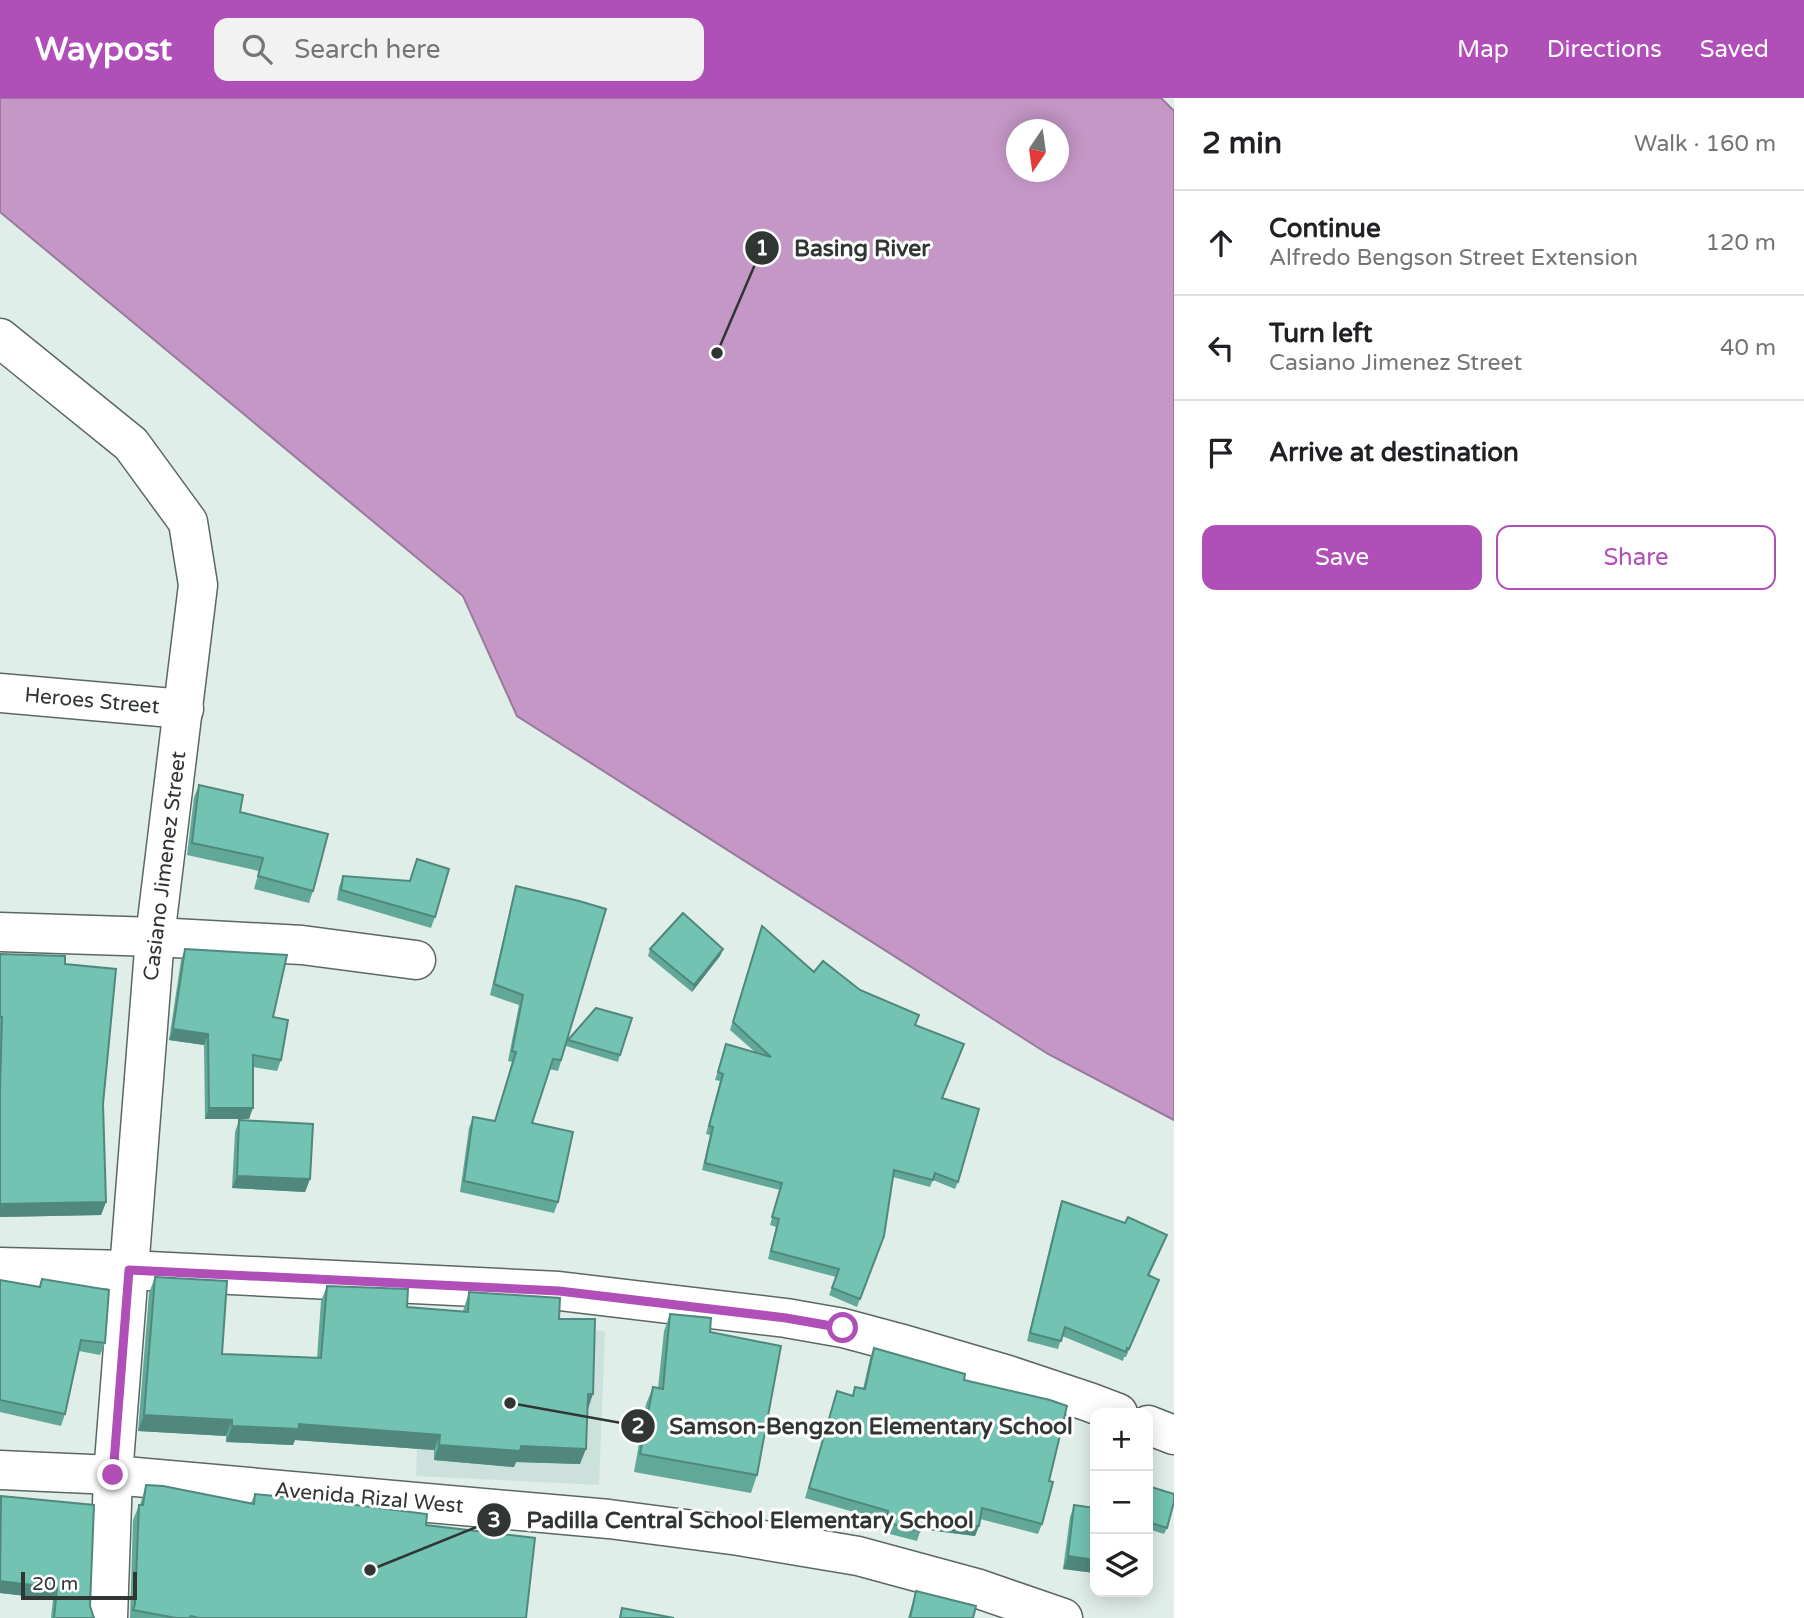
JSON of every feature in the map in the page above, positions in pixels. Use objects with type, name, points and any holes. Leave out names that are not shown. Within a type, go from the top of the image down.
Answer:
[{"type":"street","name":"Casiano Jimenez Street","points":[[0,338],[131,444],[188,522],[198,585],[155,937],[113,1475],[108,1618]]},
{"type":"street","name":"Heroes Street","points":[[0,693],[184,709]]},
{"type":"street","points":[[0,932],[302,944],[416,960]]},
{"type":"street","points":[[0,1267],[129,1270],[559,1291],[786,1318],[843,1328],[911,1347],[1008,1375],[1105,1408]]},
{"type":"street","points":[[1153,1427],[1174,1436]]},
{"type":"street","name":"Avenida Rizal West","points":[[0,1470],[113,1475],[609,1519],[739,1536],[858,1556],[976,1588],[1063,1618]]},
{"type":"shaded area","points":[[0,98],[1161,98],[1174,111],[1174,1120],[1048,1054],[517,716],[463,596],[0,212]]},
{"type":"shaded area","points":[[421,1319],[605,1331],[599,1485],[416,1476]]},
{"type":"building","points":[[199,785],[243,795],[240,812],[328,834],[313,891],[258,876],[263,858],[192,843]]},
{"type":"building","points":[[417,859],[449,869],[435,917],[341,890],[343,876],[410,881]]},
{"type":"building","points":[[516,886],[606,909],[561,1060],[553,1059],[532,1123],[573,1132],[558,1202],[464,1181],[473,1117],[495,1121],[516,1052],[512,1051],[523,995],[494,984]]},
{"type":"building","points":[[683,913],[723,949],[694,985],[650,949]]},
{"type":"building","points":[[762,926],[814,972],[823,961],[860,990],[919,1015],[915,1025],[964,1044],[942,1098],[979,1109],[958,1182],[935,1173],[933,1180],[894,1170],[884,1236],[860,1299],[832,1288],[839,1269],[771,1251],[779,1219],[772,1217],[782,1183],[705,1163],[713,1127],[709,1126],[723,1074],[718,1072],[726,1044],[771,1057],[733,1022]]},
{"type":"building","points":[[185,949],[287,955],[273,1017],[288,1020],[281,1060],[253,1055],[253,1108],[209,1108],[208,1034],[173,1029]]},
{"type":"building","points":[[0,954],[65,956],[65,964],[116,969],[103,1104],[106,1202],[0,1204]]},
{"type":"building","points":[[596,1008],[632,1018],[620,1055],[568,1040]]},
{"type":"building","points":[[239,1120],[313,1124],[310,1179],[237,1176]]},
{"type":"building","points":[[1062,1201],[1125,1223],[1128,1217],[1167,1235],[1148,1275],[1159,1280],[1126,1352],[1065,1327],[1061,1341],[1030,1333]]},
{"type":"building","points":[[155,1277],[227,1281],[222,1354],[321,1358],[327,1286],[408,1289],[407,1307],[468,1312],[469,1292],[560,1298],[559,1319],[595,1319],[593,1394],[588,1394],[586,1449],[521,1446],[520,1451],[439,1445],[440,1435],[299,1424],[299,1429],[232,1426],[232,1420],[144,1415]]},
{"type":"building","points":[[42,1279],[109,1290],[105,1343],[81,1340],[65,1414],[0,1400],[0,1280],[40,1287]]},
{"type":"building","points":[[670,1314],[711,1318],[710,1332],[781,1346],[757,1475],[640,1454],[653,1387],[663,1389]]},
{"type":"building","points":[[874,1348],[965,1374],[964,1380],[1067,1406],[1042,1524],[982,1508],[979,1526],[924,1519],[920,1531],[886,1522],[888,1511],[809,1488],[837,1391],[853,1396],[855,1387],[865,1389]]},
{"type":"building","points":[[146,1485],[254,1504],[255,1494],[427,1514],[426,1525],[535,1538],[526,1618],[176,1618],[133,1610],[139,1505],[143,1505]]},
{"type":"building","points":[[1153,1488],[1174,1494],[1167,1528],[1153,1524]]},
{"type":"building","points":[[1,1496],[94,1505],[90,1606],[94,1618],[54,1618],[57,1588],[0,1581]]},
{"type":"building","points":[[1074,1505],[1090,1507],[1090,1559],[1068,1556]]},
{"type":"building","points":[[916,1591],[976,1606],[973,1618],[910,1618]]},
{"type":"building","points":[[622,1608],[674,1618],[620,1618]]},
{"type":"place","name":"Basing River","points":[[717,353]]},
{"type":"place","name":"Samson-Bengzon Elementary School","points":[[510,1403]]},
{"type":"place","name":"Padilla Central School Elementary School","points":[[370,1570]]},
{"type":"route","points":[[113,1475],[129,1270],[559,1291],[786,1318],[843,1328]]}]
